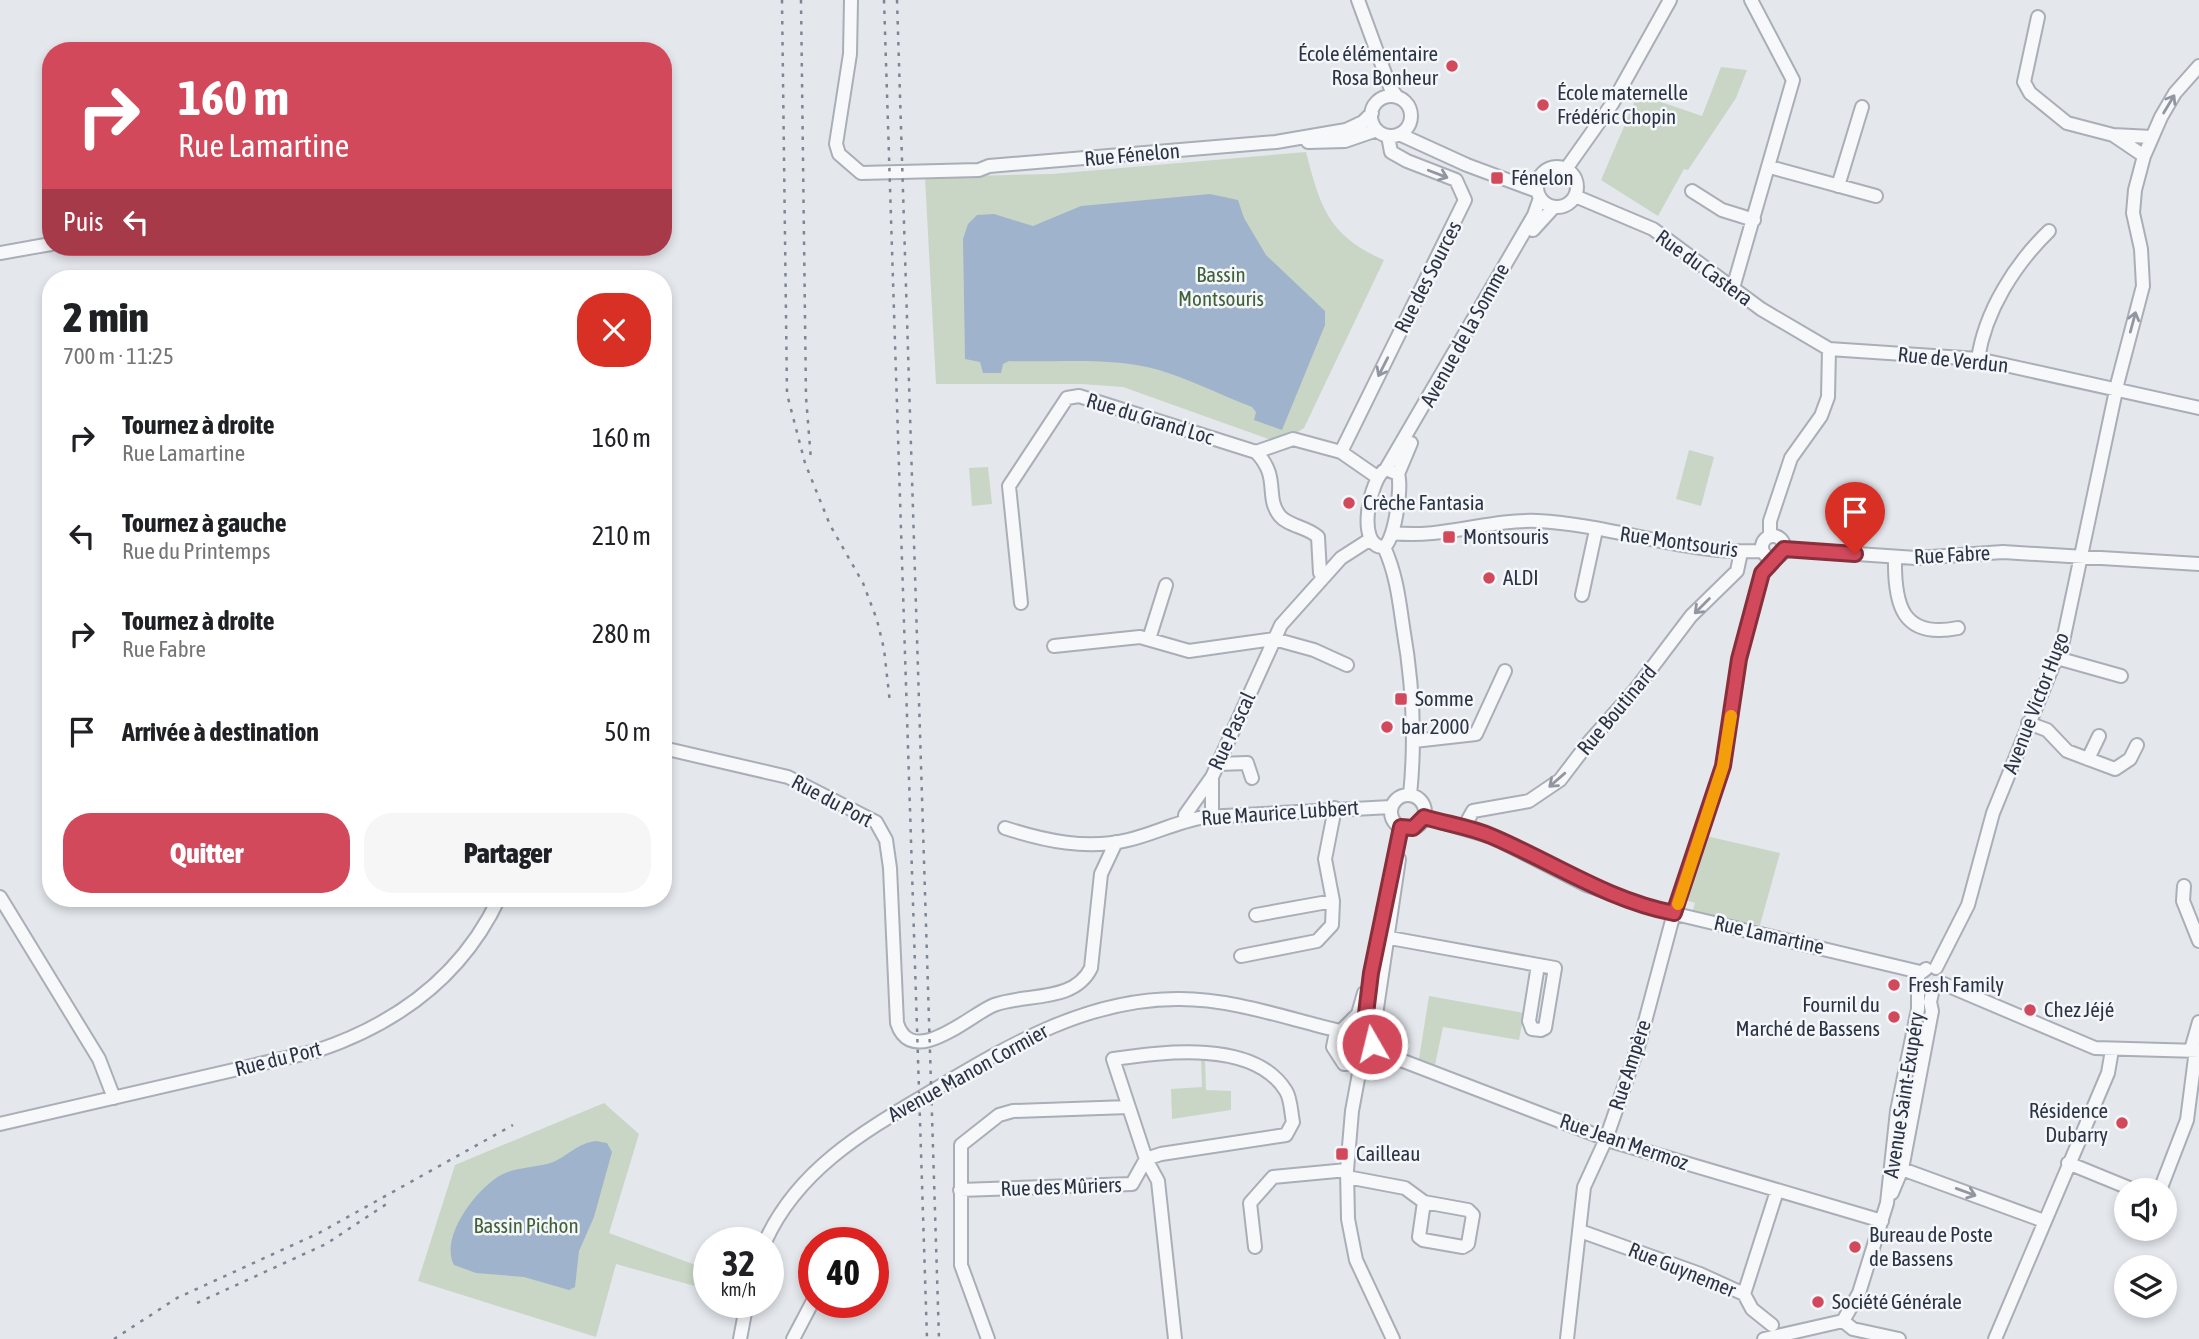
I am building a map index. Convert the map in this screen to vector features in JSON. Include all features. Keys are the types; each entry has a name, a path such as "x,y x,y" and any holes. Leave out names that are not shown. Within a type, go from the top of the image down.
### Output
{"street":[{"name":"Rue Fénelon","path":"851,0 850,54 835,144 839,154 853,168 978,162 989,166 1276,142 1346,131 1363,122 1372,113"},
{"path":"1358,0 1390,87 1410,108 1393,132"},
{"path":"1566,169 1612,104 1670,0"},
{"path":"1733,288 1793,80 1751,0"},
{"path":"2038,18 2025,82 2030,93 2067,123 2113,135 2152,137"},
{"path":"1378,50 1382,69 1379,101 1372,113 1393,132 1466,165 1538,189 1554,207 1566,205 1575,196 1575,178 1566,169 1550,168 1538,189"},
{"name":"Avenue Victor Hugo","path":"1936,968 1968,905 1993,813 2057,658 2143,286 2144,271 2133,212 2135,190 2152,137 2175,93 2199,66"},
{"path":"1379,101 1397,97"},
{"path":"1838,186 1862,107"},
{"name":"Rue Fénelon","path":"1276,142 1328,143 1393,132"},
{"name":"Rue des Sources","path":"1341,452 1465,200 1458,182 1407,162 1391,152 1393,132"},
{"path":"2113,135 2144,156"},
{"path":"1770,167 1876,196"},
{"name":"Avenue de la Somme","path":"1387,473 1534,215 1538,189"},
{"path":"1692,191 1722,210 1754,220"},
{"name":"Rue du Castera","path":"1575,196 1653,229 1761,309 1829,349"},
{"name":"Avenue de la Somme","path":"1387,473 1406,452 1505,274 1540,219 1554,207"},
{"path":"1978,359 1984,333 1996,304 2018,266 2049,231"},
{"path":"0,253 42,246"},
{"name":"Rue de Verdun","path":"1829,349 1978,359 2199,408"},
{"name":"Rue Ampère","path":"1567,1339 1584,1187 1605,1139 1639,1044 1674,913 1723,766 1739,659 1768,555 1762,542 1770,535 1770,521 1791,458 1821,416 1828,397 1829,349"},
{"name":"Rue du Grand Loc","path":"1021,603 1009,486 1067,398 1079,396 1256,452"},
{"path":"1324,577 1320,573 1318,537 1309,528 1283,519 1275,508 1270,466 1256,452 1293,439 1341,452 1387,473 1400,485 1393,533 1384,547"},
{"path":"1384,547 1372,545 1367,527 1387,473"},
{"name":"Rue Montsouris","path":"1393,533 1428,534 1538,521 1768,555"},
{"name":"Rue Montsouris","path":"1582,595 1596,530"},
{"path":"1768,555 1784,549 1781,538 1770,535"},
{"name":"Rue Pascal","path":"1186,820 1185,815 1212,777 1281,625 1341,558 1369,540"},
{"path":"1384,547 1395,575 1413,684 1415,741 1410,795"},
{"name":"Rue Fabre","path":"1784,549 1895,557 2003,552 2079,559 2105,557 2199,564"},
{"name":"Rue Boutinard","path":"1464,827 1473,811 1529,801 1560,780 1635,690 1691,616 1737,571 1741,552"},
{"path":"1895,557 1898,599 1905,619 1934,631 1958,628"},
{"path":"1149,639 1166,585"},
{"path":"1054,646 1140,637 1189,651 1274,639 1314,650 1347,665"},
{"path":"2057,658 2121,676"},
{"path":"1415,741 1476,734 1505,671"},
{"path":"2028,723 2047,730 2067,751 2115,769 2130,759 2137,745"},
{"path":"2088,759 2099,736"},
{"name":"Rue du Port","path":"672,750 788,777 876,822 886,840 890,868 897,1023 900,1031 911,1040 939,1038 994,1005 1065,991 1085,980 1091,968 1103,867 1115,842"},
{"path":"1218,764 1247,763 1252,778"},
{"path":"1212,777 1212,817"},
{"path":"1410,795 1423,803 1424,817 1413,828 1401,827 1392,817 1391,807 1397,799 1410,795"},
{"name":"Rue Maurice Lubbert","path":"1005,828 1065,843 1115,842 1186,820 1240,818 1335,808 1391,807"},
{"path":"1241,956 1317,941 1332,925 1333,901 1325,859 1335,808"},
{"name":"Rue Lamartine","path":"1424,817 1492,836 1586,885 1674,913 1920,972"},
{"path":"1364,1030 1374,1011 1394,853 1401,827"},
{"path":"2184,886 2183,901 2199,941"},
{"path":"0,897 99,1059 114,1098"},
{"path":"1256,915 1333,901"},
{"name":"Rue du Port","path":"0,1124 316,1051 379,1026 409,1008 461,960 477,939 494,907"},
{"path":"1384,937 1555,968 1545,1028 1541,1030 1532,1029 1529,1021 1538,965"},
{"path":"1352,1111 1344,1064 1335,1054 1337,1036 1358,1014 1384,937"},
{"path":"1944,984 1943,974 1936,968 1928,967 1920,972 1926,991 1944,984 2075,1040 2112,1050 2195,1050"},
{"path":"1371,973 1374,1011"},
{"name":"Avenue Saint-Exupéry","path":"1843,1321 1859,1293 1887,1203 1902,1169 1932,1012 1926,991"},
{"name":"Avenue Saint-Exupéry","path":"1887,1203 1897,1111 1926,991"},
{"name":"Avenue Manon Cormier","path":"773,1227 785,1205 842,1147 871,1127 1033,1034 1100,1010 1180,999 1263,1011 1337,1036"},
{"path":"2165,1178 2187,1120 2199,1021"},
{"path":"1337,1036 1352,1026 1364,1030 1371,1039 1372,1049 1363,1062 1352,1111 1347,1173 1348,1219 1356,1260 1393,1339"},
{"name":"Rue Jean Mermoz","path":"1372,1049 1605,1139 1882,1221"},
{"path":"1995,1339 2108,1073 2112,1050"},
{"path":"1146,1159 1286,1135 1293,1122 1286,1091 1261,1065 1218,1055 1170,1051 1113,1059 1146,1159 1158,1181 1175,1339"},
{"path":"1344,1064 1363,1062"},
{"path":"988,1339 961,1265 961,1145 999,1115 1013,1111 1128,1107"},
{"name":"Rue des Mûriers","path":"960,1190 1132,1184 1146,1159"},
{"path":"2068,1163 2114,1182"},
{"path":"1902,1169 2044,1221"},
{"path":"1255,1247 1250,1203 1273,1177 1347,1173 1405,1188 1424,1202 1468,1210 1473,1215 1468,1244 1463,1247 1419,1237 1424,1202"},
{"path":"1744,1294 1777,1191"},
{"name":"Rue Guynemer","path":"1580,1231 1700,1274 1744,1294 1752,1309 1772,1325"},
{"path":"740,1339 744,1318"},
{"path":"793,1339 804,1318"},
{"path":"1764,1339 1843,1321 1853,1329 1899,1339"}],"green space":[{"path":"1721,67 1747,70 1736,98 1688,170 1684,169 1658,216 1601,180 1638,94 1702,116"},
{"name":"Bassin Montsouris","path":"1306,152 1322,204 1338,230 1365,251 1384,260 1304,428 1280,443 1123,387 1081,384 936,384 925,177 1052,174"},
{"path":"1689,450 1714,457 1701,506 1676,499"},
{"path":"988,467 992,504 972,506 969,468"},
{"path":"1706,836 1780,853 1760,925 1692,913 1695,903 1682,899"},
{"path":"1429,996 1524,1013 1519,1040 1443,1027 1435,1065 1419,1059"},
{"path":"1201,1058 1205,1059 1206,1090 1231,1091 1231,1110 1172,1119 1171,1089 1202,1087"},
{"name":"Bassin Pichon","path":"604,1103 639,1134 609,1233 693,1264 693,1286 616,1264 596,1337 418,1281 455,1165"}],"water":[{"name":"Bassin Montsouris","path":"1210,194 1238,200 1244,218 1266,255 1325,311 1325,325 1282,430 1254,420 1256,412 1252,407 1152,368 1111,362 1009,361 1003,364 1001,373 983,373 980,362 965,359 963,239 968,224 977,215 994,214 1033,226 1081,206"},
{"name":"Bassin Pichon","path":"596,1141 607,1143 612,1152 594,1217 579,1251 575,1287 569,1290 524,1277 476,1273 454,1265 451,1254 456,1228 463,1214 491,1181 507,1172 553,1162"}],"railway":[{"path":"782,0 787,394 805,463 830,525 863,583 877,620 884,649 890,703"},
{"path":"801,0 806,397 811,460"},
{"path":"884,0 927,1339"},
{"path":"897,0 939,1339"},
{"path":"114,1339 177,1298 319,1233 513,1125"},
{"path":"197,1303 326,1244 391,1201"}],"slow traffic":[{"path":"1678,904 1723,766 1731,716"}],"place":[{"name":"École élémentaire Rosa Bonheur","path":"1452,66"},
{"name":"École maternelle Frédéric Chopin","path":"1543,105"},
{"name":"Fénelon","path":"1497,178"},
{"name":"Crèche Fantasia","path":"1349,503"},
{"name":"Montsouris","path":"1449,537"},
{"name":"ALDI","path":"1489,578"},
{"name":"Somme","path":"1401,699"},
{"name":"bar 2000","path":"1387,727"},
{"name":"Fresh Family","path":"1894,985"},
{"name":"Chez Jéjé","path":"2030,1010"},
{"name":"Fournil du Marché de Bassens","path":"1894,1017"},
{"name":"Résidence Dubarry","path":"2122,1123"},
{"name":"Cailleau","path":"1342,1154"},
{"name":"Bureau de Poste de Bassens","path":"1855,1247"},
{"name":"Société Générale","path":"1818,1302"}],"route":[{"path":"1372,1044 1364,1030 1371,973 1401,827 1407,829 1418,826 1424,817 1464,827 1492,836 1586,885 1674,913 1723,766 1739,659 1762,573 1784,549 1855,554"}]}
